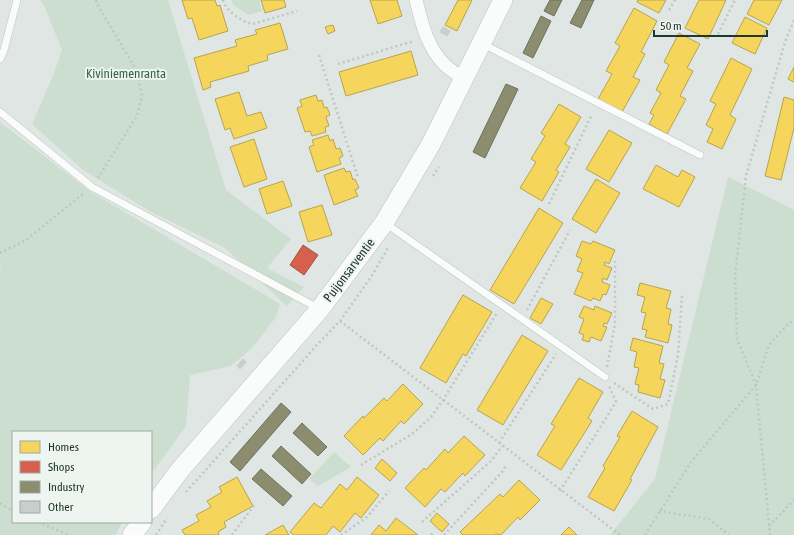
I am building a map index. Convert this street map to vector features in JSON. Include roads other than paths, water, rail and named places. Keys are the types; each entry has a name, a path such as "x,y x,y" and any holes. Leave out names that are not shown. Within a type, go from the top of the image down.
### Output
{"main road":[{"name":"Puijonsarventie","path":"152,509 180,470 320,309 384,223 430,144 503,0"},
{"path":"132,535 141,523"}],"street":[{"path":"416,0 426,38 446,66 463,78"}],"lane":[{"path":"0,59 4,50 17,0"},
{"path":"481,43 700,155"},
{"path":"0,112 92,187 320,309"},
{"path":"384,223 605,378"}],"park label":[{"name":"Kiviniemenranta","path":"126,73"}]}
